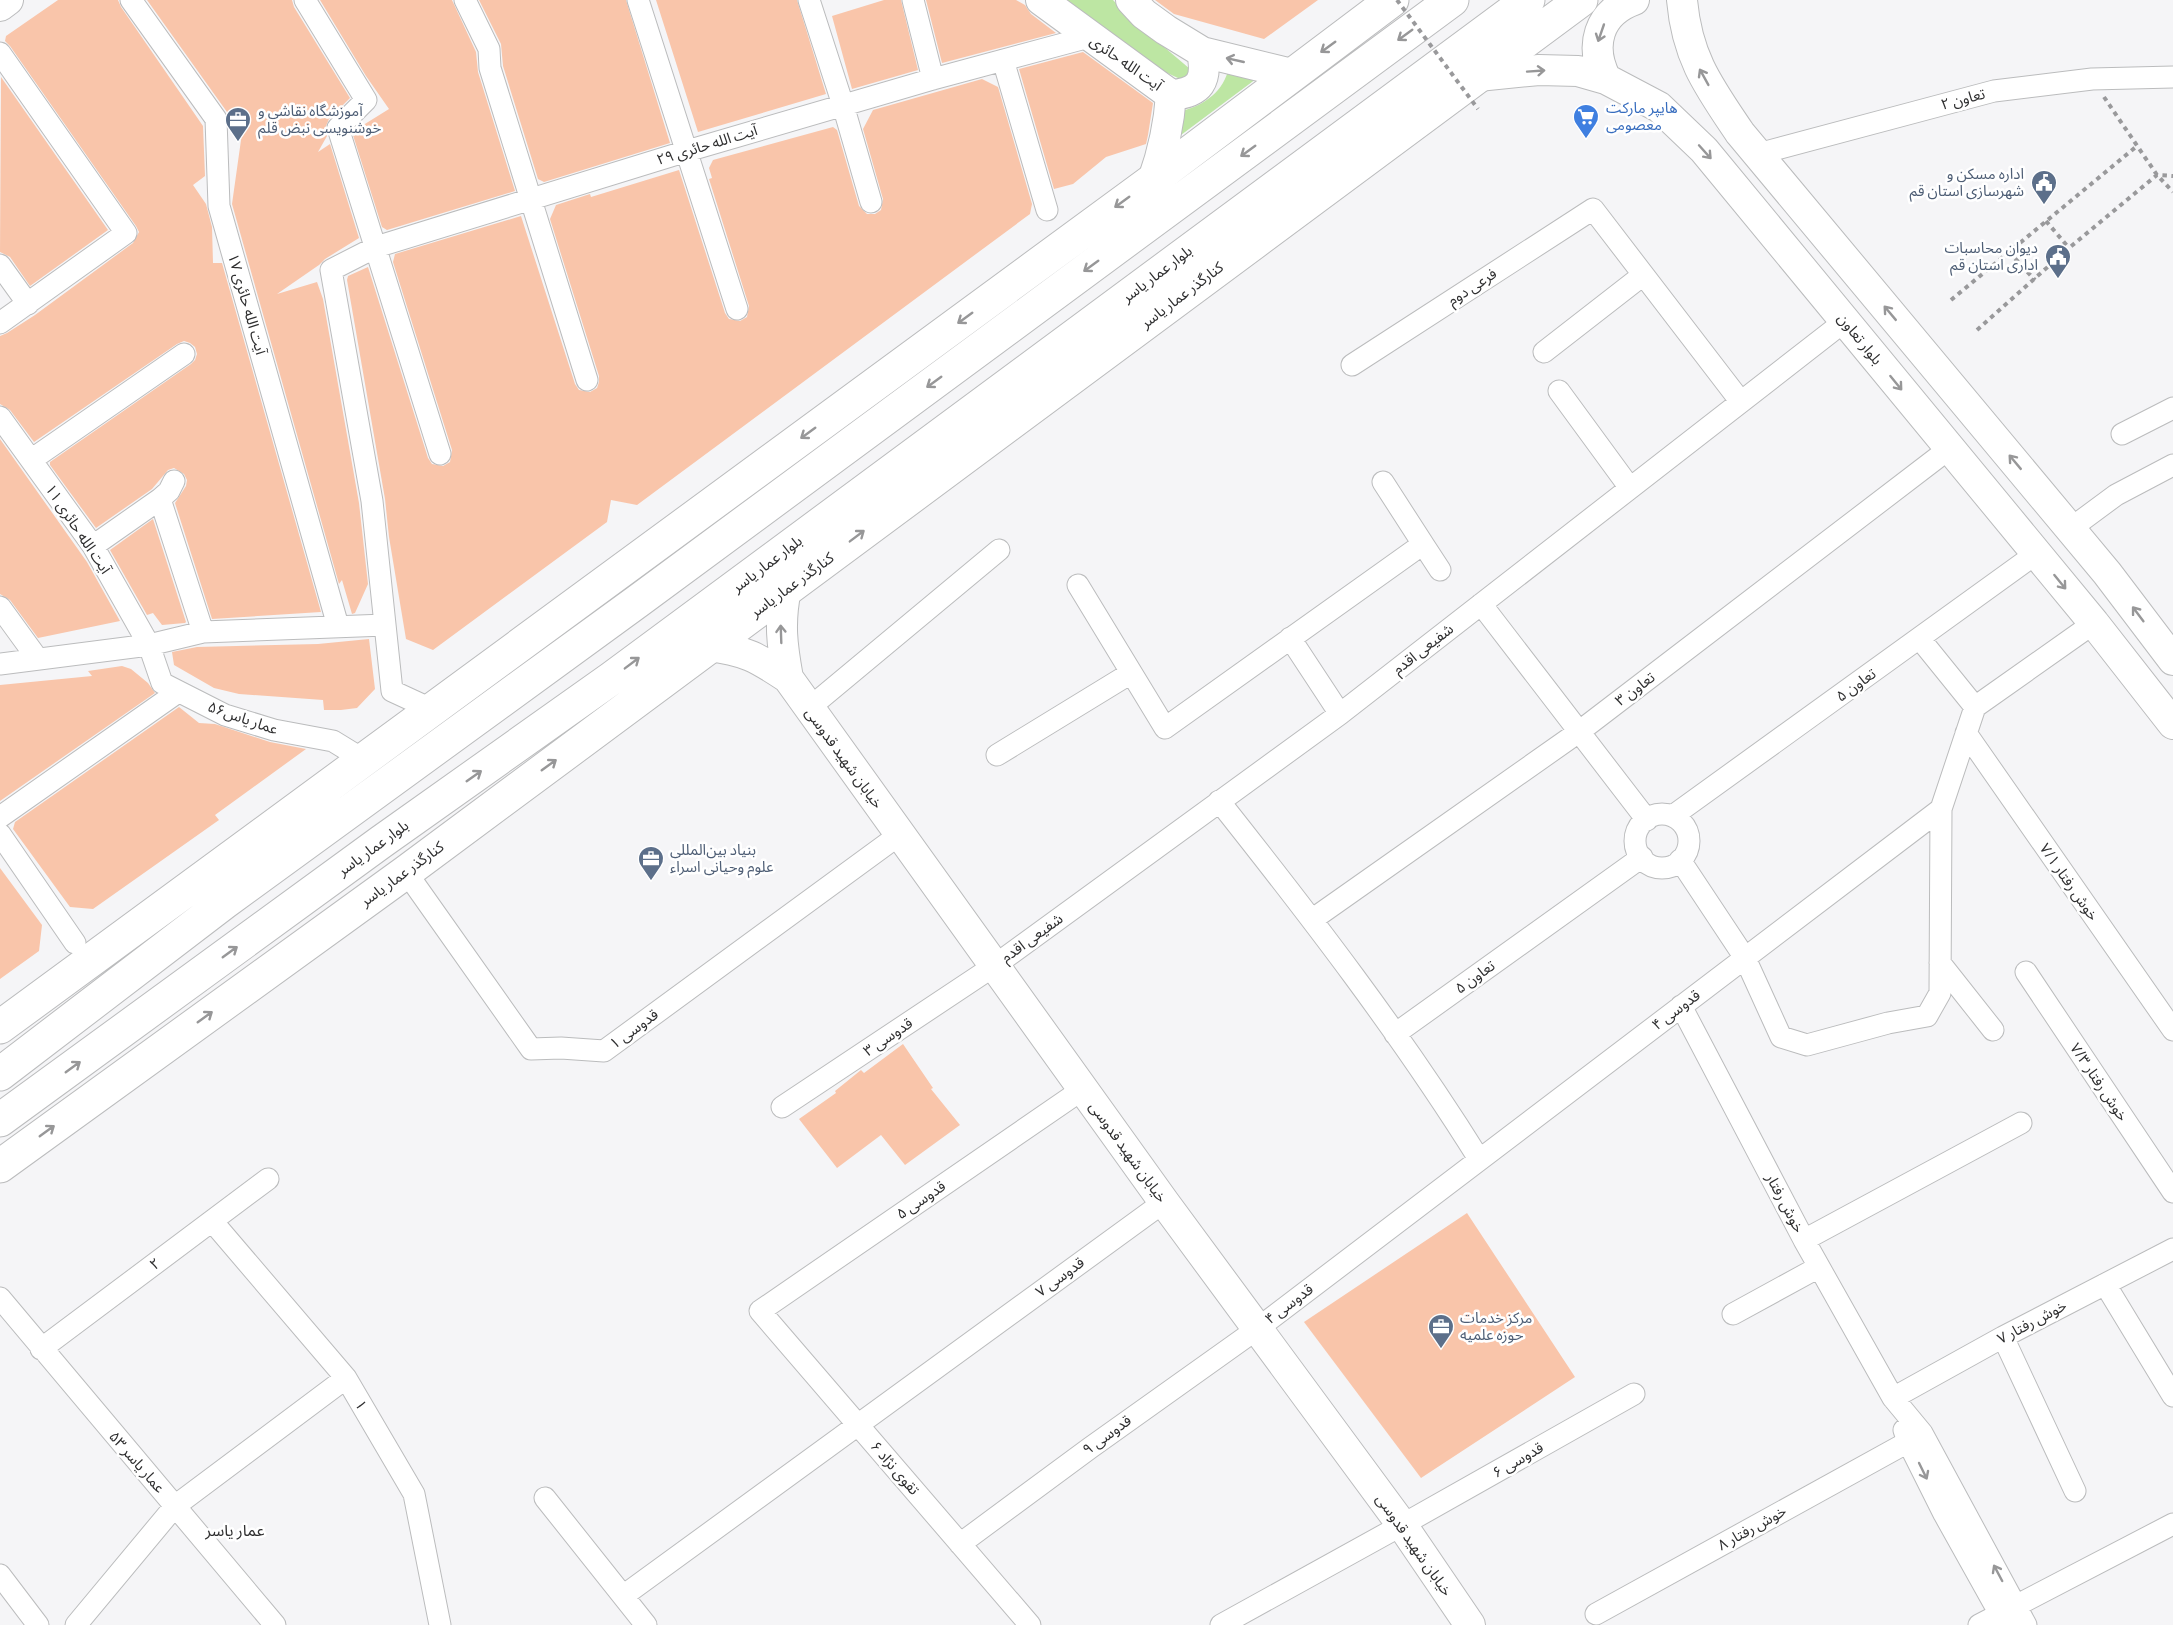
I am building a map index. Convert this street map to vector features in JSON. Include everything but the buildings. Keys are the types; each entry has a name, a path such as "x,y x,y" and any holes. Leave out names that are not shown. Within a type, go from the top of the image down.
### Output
{"main road":[{"path":"0,6 8,0"},
{"name":"آیت الله حائری","path":"1041,0 1171,95 1170,121 1153,180"},
{"path":"1131,0 1144,14 1202,52 1292,74"},
{"path":"0,1027 1153,180 1392,0"},
{"path":"0,1074 157,953 1452,0"},
{"name":"بلوار عمار یاسر","path":"0,1120 381,842 612,678 1528,0"},
{"name":"کنارگذر عمار یاسر","path":"0,1166 406,872 1581,0"},
{"path":"1605,79 1599,66 1598,37 1613,12 1624,3 1634,0"},
{"path":"1676,0 1682,0 1690,49 1704,79 1740,133 2107,573 2173,660"},
{"path":"1171,95 1188,94 1202,82 1205,66 1202,52"},
{"name":"بلوار تعاون","path":"1478,76 1539,70 1578,71 1605,79 1659,107 1704,150 2037,553 2173,724"},
{"path":"2037,553 2070,529"},
{"path":"617,574 638,601"},
{"path":"786,590 781,615 781,634 788,678"},
{"path":"708,646 734,649 755,657 788,678"},
{"name":"خیابان شهید قدوسی","path":"788,678 808,709 1164,1202 1402,1525 1470,1625"},
{"path":"381,842 514,790"},
{"path":"157,953 237,853"}],"street":[{"name":"آیت الله حائری ۱۷","path":"131,0 216,119 219,206 338,626"},
{"path":"305,0 366,100 338,128 440,454"},
{"path":"465,0 489,49 490,68 586,380"},
{"path":"638,0 736,309"},
{"path":"809,0 871,202"},
{"path":"913,0 933,79"},
{"name":"آیت الله حائری ۲۹","path":"385,625 372,501 331,270 376,247 687,151 933,79 1089,37"},
{"path":"0,53 126,233 0,323"},
{"path":"1003,60 1047,210"},
{"name":"تعاون ۲","path":"1758,154 1994,91 2092,79 2173,77"},
{"name":"فرعی دوم","path":"1352,365 1593,209 1643,275"},
{"path":"0,264 28,303"},
{"path":"1544,352 1643,275 1741,402"},
{"name":"شفیعی اقدم","path":"994,966 1340,714 1845,321"},
{"path":"31,460 184,354"},
{"path":"1559,391 1630,488"},
{"path":"2122,434 2173,408"},
{"name":"آیت الله حائری ۱۱","path":"0,417 93,546 149,645"},
{"name":"تعاون ۳","path":"1313,919 1580,731 1950,448"},
{"path":"2070,529 2116,495 2173,465"},
{"path":"93,546 160,500 170,491 174,481"},
{"path":"1383,482 1440,570"},
{"path":"160,500 203,632"},
{"path":"1078,585 1165,728 1423,544"},
{"path":"808,709 999,550"},
{"name":"تعاون ۵","path":"1674,815 2037,553"},
{"path":"1481,604 1647,820"},
{"path":"0,607 37,658"},
{"path":"1680,860 1745,958 1781,1037 1807,1045 1888,1023 1927,1016 1940,993 1941,809 1975,707 2094,623"},
{"path":"0,664 149,645 203,632 385,625 392,691 431,709"},
{"path":"1290,638 1340,714"},
{"path":"1920,639 1975,707"},
{"name":"عمار یاس۵۶","path":"149,645 162,683 178,692 225,715 274,730 333,741 363,760"},
{"path":"997,755 1131,673"},
{"path":"0,817 178,692"},
{"name":"خوش رفتار ۷/۱","path":"1966,733 2173,1030"},
{"path":"1219,801 1313,919 1395,1034 1479,1159"},
{"name":"قدوسی ۴","path":"1257,1329 1941,809"},
{"path":"1655,814 1674,815 1687,828 1690,846 1687,854 1673,866 1656,868 1647,864 1636,850 1636,833 1640,825 1655,814"},
{"path":"0,834 75,943"},
{"name":"قدوسی ۱","path":"406,872 531,1049 561,1048 604,1051 899,835"},
{"name":"تعاون ۵","path":"1395,1034 1642,857"},
{"path":"1940,963 1993,1030"},
{"name":"قدوسی ۳","path":"782,1107 994,966"},
{"name":"خوش رفتار ۷/۳","path":"2026,972 2173,1192"},
{"name":"خوش رفتار","path":"1681,1006 1819,1267 1893,1398 1922,1433 2007,1615"},
{"name":"قدوسی ۵","path":"760,1311 1083,1089"},
{"path":"1804,1240 2021,1123"},
{"name":"۲","path":"41,1349 268,1179"},
{"name":"قدوسی ۷","path":"623,1596 1164,1202"},
{"name":"۱","path":"212,1221 346,1378 414,1494 440,1625"},
{"name":"خوش رفتار ۷","path":"1893,1398 2003,1337 2173,1249"},
{"path":"1733,1314 1819,1267"},
{"path":"2105,1284 2173,1396"},
{"name":"عمار یاسر ۵۳","path":"0,1298 275,1625"},
{"name":"تقوی نژاد ۶","path":"760,1311 1030,1625"},
{"name":"قدوسی ۹","path":"960,1544 1257,1329"},
{"path":"2003,1337 2075,1491"},
{"path":"76,1625 175,1506 346,1378"},
{"name":"قدوسی ۶","path":"1221,1625 1634,1394"},
{"name":"خوش رفتار","path":"1893,1398 1908,1442 1944,1514 2007,1615 2026,1625"},
{"name":"خوش رفتار ۸","path":"1596,1614 1908,1442"},
{"path":"545,1498 646,1625"},
{"path":"1978,1625 2007,1615 2173,1524"},
{"path":"0,1575 38,1625"}],"path":[{"path":"1397,0 1478,108"},
{"path":"2092,79 2157,175 2173,192"},
{"path":"1951,300 2137,146"},
{"path":"1977,330 2069,248 2157,175 2173,176"},
{"path":"2046,221 2069,248"},
{"path":"2009,252 2035,280"}],"green space":[{"path":"1059,0 1113,0 1131,19 1190,69 1190,74 1180,79 1140,60"},
{"path":"1229,67 1260,76 1181,135 1182,111 1212,96 1223,83"}],"place":[{"name":"هایپر مارکت معصومی","path":"1586,140"},
{"name":"آموزشگاه نقاشی و خوشنویسی نبض قلم","path":"238,143"},
{"name":"اداره مسکن و شهرسازی استان قم","path":"2044,206"},
{"name":"دیوان محاسبات اداری استان قم","path":"2058,280"},
{"name":"بنیاد بین‌المللی علوم وحیانی اسراء","path":"651,882"},
{"name":"مرکز خدمات حوزه علمیه","path":"1441,1350"}],"district":[{"name":"عمار یاسر","path":"235,1530"}]}
